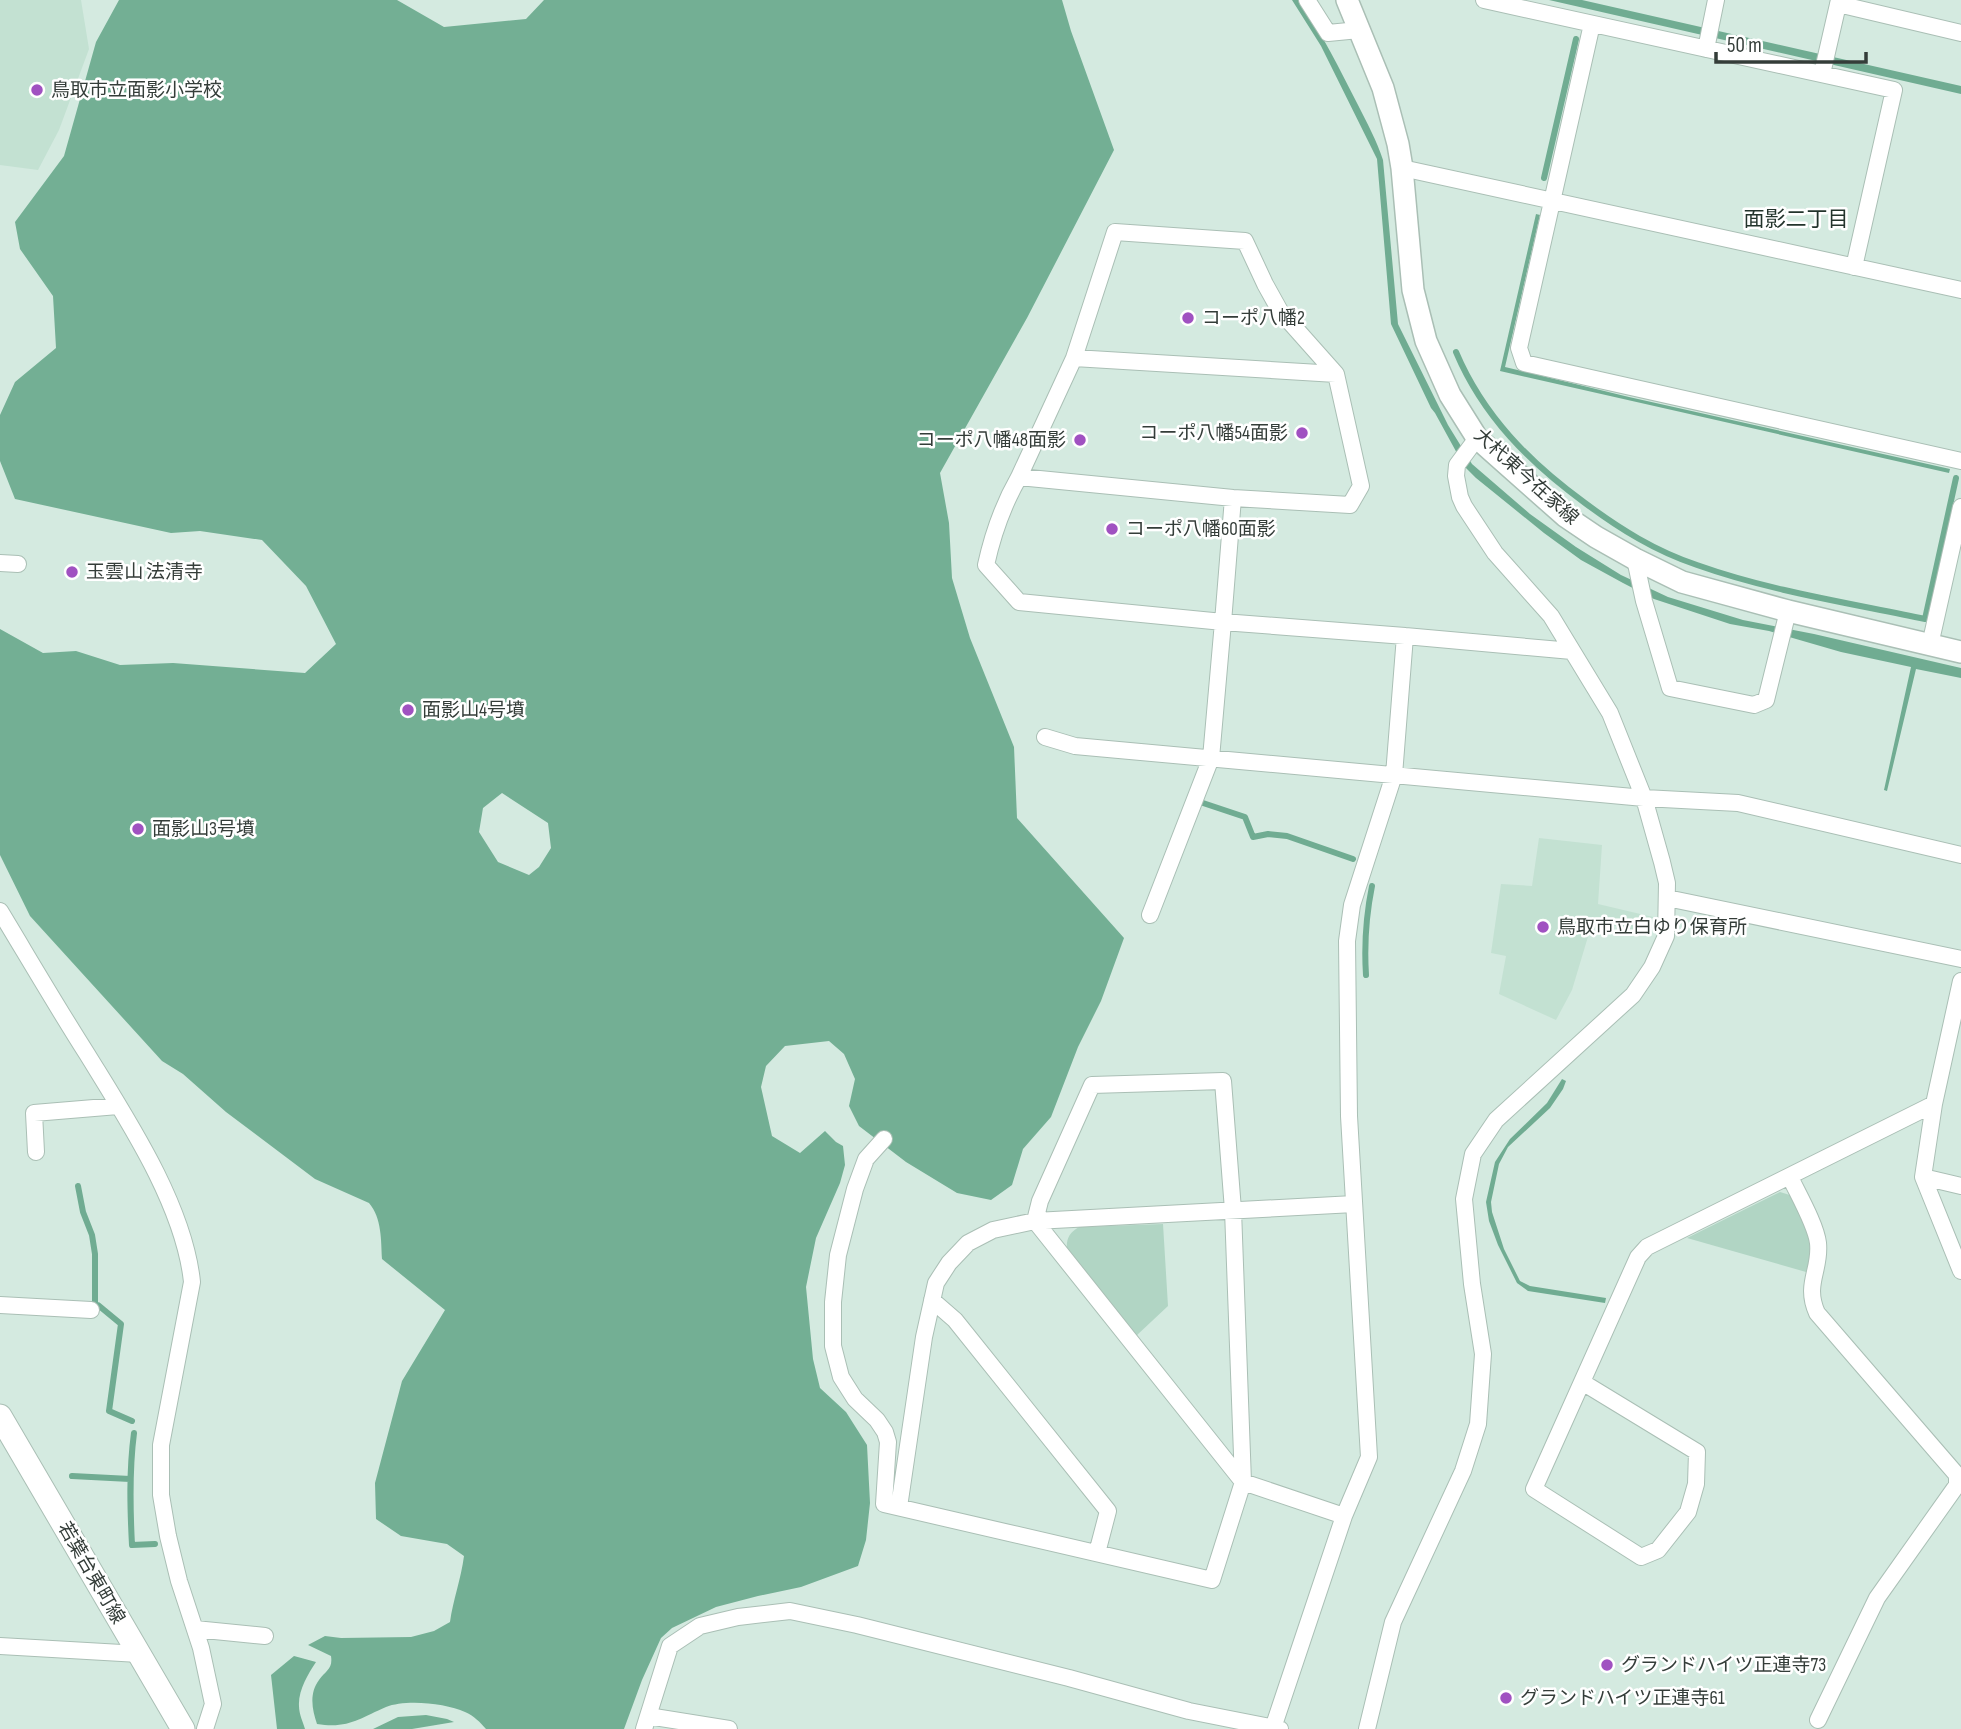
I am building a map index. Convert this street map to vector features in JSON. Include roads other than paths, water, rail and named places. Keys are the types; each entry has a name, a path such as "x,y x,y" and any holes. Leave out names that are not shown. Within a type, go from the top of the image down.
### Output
{"main road":[{"name":"若葉台東町線","path":"0,1416 183,1729"}],"street":[{"path":"1307,0 1328,33 1359,30"},
{"name":"大杙東今在家線","path":"1347,0 1383,88 1402,168 1412,290 1426,341 1450,395 1477,438 1564,516 1635,559 1682,582 1786,618 1961,652"},
{"path":"1485,0 1508,2 1592,24 1894,90 1854,267"},
{"path":"1706,49 1716,0"},
{"path":"1822,74 1838,2 1961,33"},
{"path":"1592,24 1519,348 1524,363 1961,461"},
{"path":"1402,168 1961,290"},
{"path":"1019,477 1233,498 1350,505 1361,486 1336,374 1280,311 1245,241 1115,232 1074,358 1006,501 986,565 1019,603 1573,651"},
{"path":"1074,358 1336,374"},
{"path":"1367,1729 1393,1622 1463,1471 1478,1424 1483,1354 1472,1284 1464,1199 1473,1154 1496,1120 1633,995 1666,936 1667,883 1644,798 1610,713 1551,617 1495,553 1464,506 1458,488 1457,465 1477,438"},
{"path":"1150,915 1211,758 1233,498"},
{"path":"1930,645 1961,507"},
{"path":"1635,559 1644,601 1670,688 1754,705 1766,700 1786,618"},
{"path":"0,563 18,564"},
{"path":"729,1729 646,1722 670,1646 699,1626 738,1617 790,1611 1069,1678 1189,1711 1277,1728 1344,1516 1369,1457 1349,1116 1347,941 1352,905 1394,775 1405,636"},
{"path":"1045,737 1075,746 1644,798 1738,803 1961,855"},
{"path":"1667,898 1961,959"},
{"path":"0,911 144,1149 169,1201 189,1258 192,1282 161,1445 161,1495 179,1581 201,1648 213,1704 205,1729"},
{"path":"1961,981 1934,1104 1923,1177 1961,1271"},
{"path":"884,1139 866,1159 855,1189 838,1255 832,1346 841,1377 855,1399 886,1432 888,1442 884,1504 1212,1580 1243,1482 1233,1209 1223,1081 1092,1085 1040,1201 1035,1221"},
{"path":"1582,1382 1697,1452 1696,1484 1688,1512 1658,1550 1641,1557 1534,1489 1638,1257 1647,1247 1934,1104"},
{"path":"36,1152 34,1113 118,1106"},
{"path":"1790,1177 1818,1243 1811,1289 1811,1301 1817,1314 1957,1475 1957,1485 1877,1598 1818,1720"},
{"path":"1923,1177 1961,1186"},
{"path":"898,1507 924,1337 936,1283 949,1263 968,1243 993,1230 1035,1221 1354,1203"},
{"path":"1035,1221 1243,1482 1344,1516"},
{"path":"932,1300 955,1320 1108,1511 1097,1553"},
{"path":"0,1305 91,1310"},
{"path":"195,1629 265,1636"},
{"path":"0,1646 139,1654"}],"waterway":[{"path":"1544,178 1576,39"},
{"path":"1456,352 1467,375 1494,417 1527,455 1565,488 1611,522 1652,546 1697,565 1753,582 1925,619 1956,478"},
{"path":"1203,803 1245,817 1253,837 1268,834 1287,836 1353,859"},
{"path":"1366,975 1366,930 1372,886"},
{"path":"78,1186 95,1254 95,1305"},
{"path":"89,1305 98,1305 121,1324 109,1411 132,1421"},
{"path":"134,1433 130,1489 132,1545 155,1544"},
{"path":"72,1476 130,1479"}],"place":[{"name":"鳥取市立面影小学校","path":"37,90"},
{"name":"コーポ八幡2","path":"1188,318"},
{"name":"コーポ八幡54面影","path":"1302,433"},
{"name":"コーポ八幡48面影","path":"1080,440"},
{"name":"コーポ八幡60面影","path":"1112,529"},
{"name":"玉雲山 法清寺","path":"72,572"},
{"name":"面影山4号墳","path":"408,710"},
{"name":"面影山3号墳","path":"138,829"},
{"name":"鳥取市立白ゆり保育所","path":"1543,927"},
{"name":"グランドハイツ正連寺73","path":"1607,1665"},
{"name":"グランドハイツ正連寺61","path":"1506,1698"}],"district":[{"name":"面影二丁目","path":"1796,219"}]}
